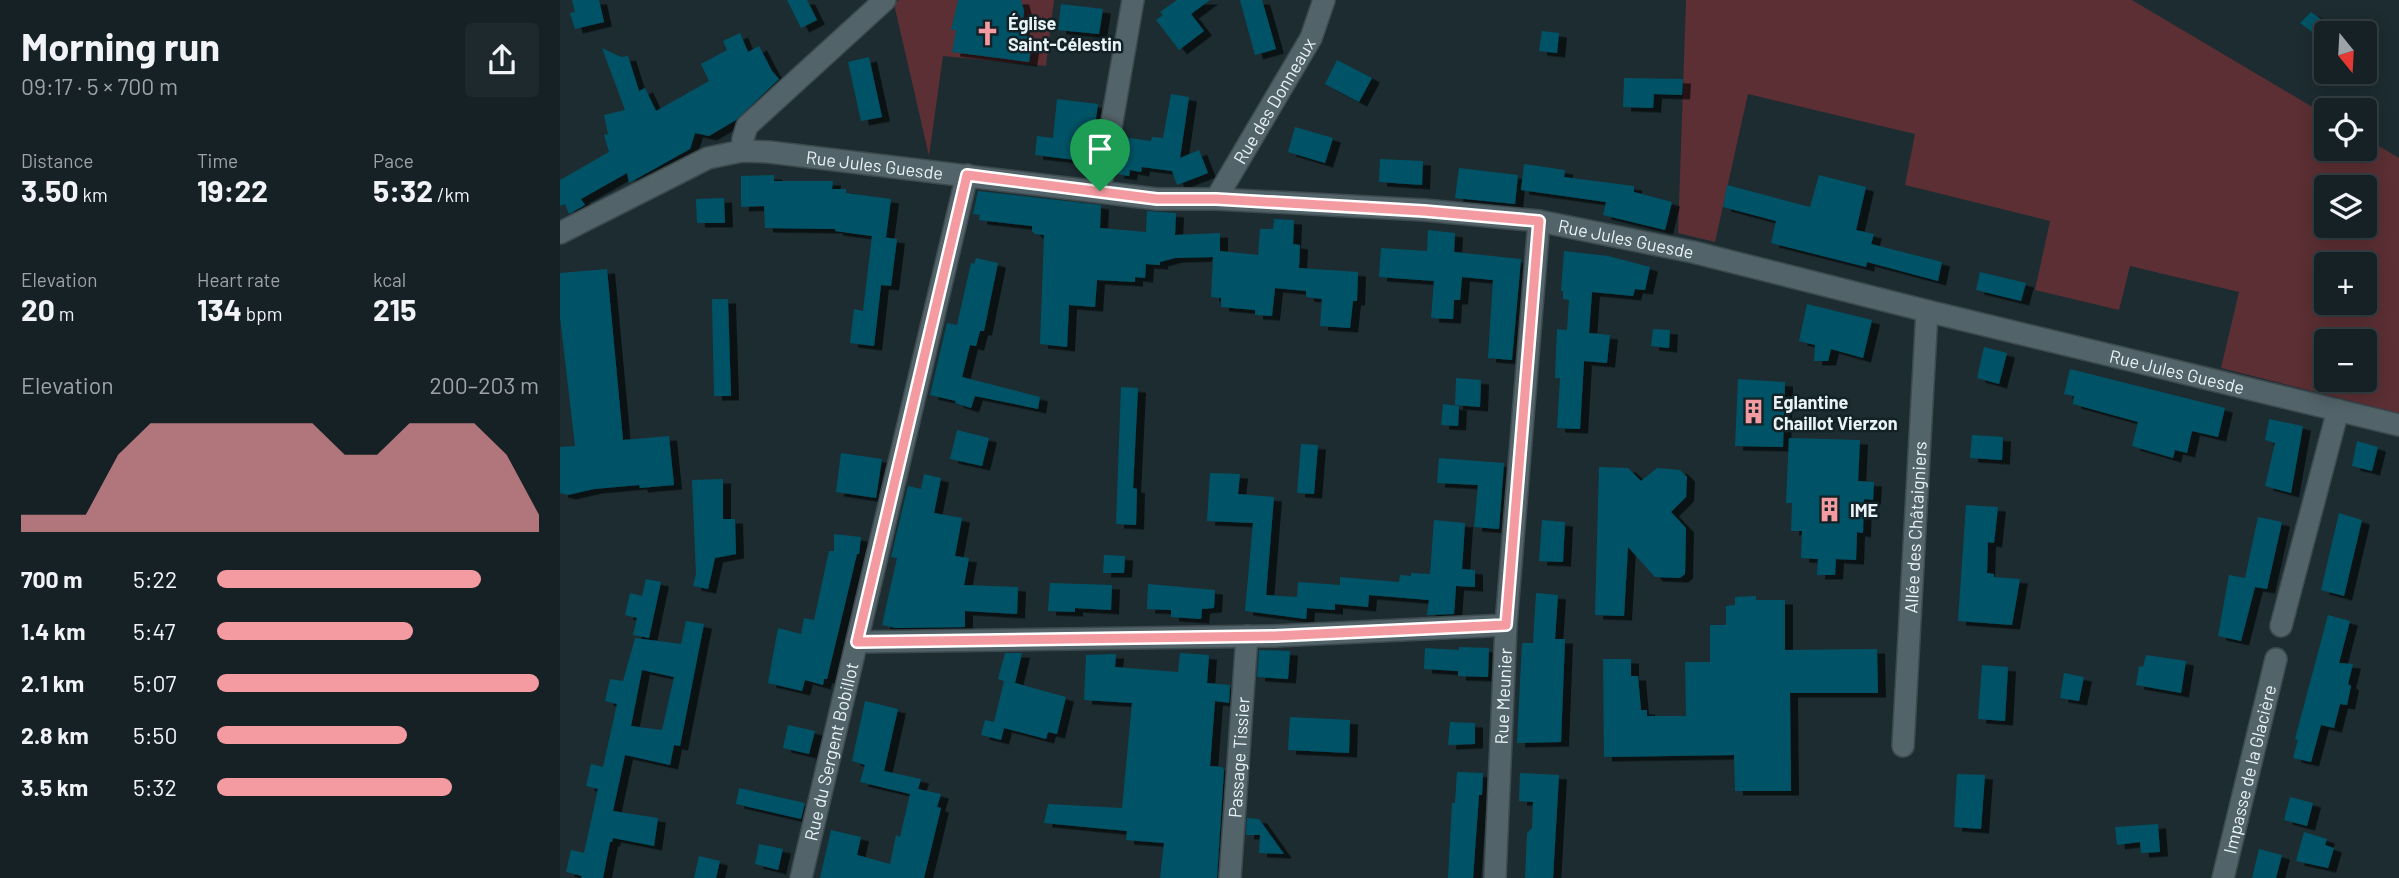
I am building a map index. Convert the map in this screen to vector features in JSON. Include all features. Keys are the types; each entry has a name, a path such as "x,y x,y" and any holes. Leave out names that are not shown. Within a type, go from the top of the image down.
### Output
{"street":[{"path":"743,151 747,126 885,0"},
{"path":"1100,191 1133,0"},
{"name":"Rue des Donneaux","path":"1216,199 1311,38 1324,0"},
{"name":"Rue Jules Guesde","path":"560,233 708,158 743,151 1157,199 1216,199 1424,211 1539,221 1693,252 2399,425"},
{"name":"Rue du Sergent Bobillot","path":"801,878 967,175"},
{"name":"Rue Meunier","path":"1495,878 1506,625 1539,221"},
{"name":"Allée des Châtaigniers","path":"1903,746 1927,311"},
{"path":"2281,626 2338,410"},
{"path":"857,642 1247,636 1506,625"},
{"name":"Passage Tissier","path":"1230,878 1247,636"},
{"name":"Impasse de la Glacière","path":"2223,878 2276,659"}],"shaded area":[{"path":"899,0 1054,0 1046,66 943,56 929,156 894,4"},
{"path":"1686,0 2132,0 2314,108 2314,161 2377,161 2377,145 2399,158 2399,413 2316,392 2377,392 2377,329 2314,329 2314,392 2221,368 2239,292 2130,266 2119,310 2035,290 2050,221 1905,185 1915,134 1748,94 1715,242 1678,233"}],"building":[{"path":"572,0 599,0 604,22 575,29 570,13 575,12"},
{"path":"787,0 807,0 817,20 801,28"},
{"name":"Église Saint-Célestin","path":"958,0 1021,0 1024,11 1021,35 1033,37 1029,62 952,52 956,30 951,30"},
{"path":"1177,0 1210,0 1191,14 1204,31 1179,50 1156,20 1163,15 1160,12"},
{"path":"1240,0 1262,0 1276,49 1255,55"},
{"path":"1061,4 1103,9 1099,34 1058,30"},
{"path":"2311,12 2323,21 2314,21 2314,33 2300,23"},
{"path":"1542,31 1559,33 1557,53 1539,51"},
{"path":"740,33 748,52 759,46 779,79 736,120 709,136 695,133 690,149 629,183 627,173 581,199 585,205 569,214 565,204 560,206 560,180 609,152 604,135 608,134 604,115 625,110 602,48 621,57 628,56 639,91 645,88 656,111 709,81 701,64 727,50 723,41"},
{"path":"869,57 882,117 861,121 848,62"},
{"path":"1337,60 1372,78 1359,102 1325,84"},
{"path":"1624,78 1683,79 1682,95 1654,94 1653,108 1623,107"},
{"path":"1171,94 1189,97 1180,158 1199,150 1208,173 1177,185 1172,171 1142,167 1141,172 1130,170 1129,176 1116,174 1123,137 1151,141 1152,137 1163,138"},
{"path":"1057,99 1098,104 1092,162 1035,155 1037,136 1053,138"},
{"path":"1295,127 1333,138 1325,163 1288,152"},
{"path":"1380,159 1423,161 1422,185 1379,182"},
{"path":"1524,164 1565,170 1564,177 1634,186 1634,192 1672,202 1665,230 1603,215 1606,202 1521,190"},
{"path":"1459,168 1518,175 1515,204 1455,198"},
{"path":"774,175 774,181 833,181 832,189 846,189 846,193 891,199 886,237 882,237 897,239 891,286 881,285 874,346 850,343 854,309 863,311 872,236 835,229 765,228 764,206 741,207 741,176"},
{"path":"1819,175 1866,187 1856,230 1874,234 1871,244 1942,262 1938,281 1867,262 1866,267 1771,243 1776,221 1723,207 1727,185 1810,207"},
{"path":"978,191 1101,205 1100,228 1146,232 1147,211 1176,213 1175,235 1220,233 1220,251 1258,255 1260,229 1273,229 1274,219 1294,220 1293,244 1300,245 1299,268 1358,272 1357,301 1353,301 1350,328 1320,326 1322,299 1306,297 1306,291 1275,288 1272,316 1255,315 1255,310 1221,307 1221,298 1211,297 1213,257 1175,258 1160,262 1160,265 1146,264 1145,278 1135,277 1135,282 1097,280 1095,307 1069,305 1067,347 1040,344 1044,235 1035,234 1032,226 979,220 980,215 973,214"},
{"path":"724,198 725,223 697,223 696,199"},
{"path":"1428,230 1455,233 1454,252 1521,259 1512,360 1488,358 1493,280 1462,277 1460,300 1454,300 1453,319 1431,318 1434,281 1379,277 1381,248 1427,251"},
{"path":"1564,251 1608,256 1650,267 1645,290 1635,289 1633,296 1592,292 1589,333 1610,335 1607,363 1584,361 1580,429 1557,428 1560,378 1555,378 1557,329 1567,330 1569,300 1563,299 1561,291"},
{"path":"976,258 998,263 984,331 980,331 976,346 970,345 962,377 1040,397 1038,409 975,396 971,408 955,403 956,401 930,395 947,323 957,325 971,263 974,264"},
{"path":"607,269 623,440 669,436 674,485 594,489 568,495 560,493 560,447 575,446 560,317 560,273"},
{"path":"1980,272 2026,283 2021,301 1976,290"},
{"path":"712,299 728,299 731,396 714,396"},
{"path":"1807,304 1872,320 1863,358 1831,349 1828,361 1814,361 1815,345 1799,341"},
{"path":"1653,329 1670,330 1669,348 1651,346"},
{"path":"1984,347 2007,353 1999,384 1977,378"},
{"path":"2070,369 2225,408 2218,437 2192,431 2187,453 2175,450 2173,458 2132,446 2138,422 2073,404 2074,396 2064,394"},
{"path":"1456,378 1481,380 1480,407 1455,405"},
{"name":"Eglantine Chaillot Vierzon","path":"1738,379 1785,382 1783,447 1735,446"},
{"path":"1121,387 1138,388 1133,488 1137,489 1136,525 1116,524"},
{"path":"1443,404 1459,406 1458,426 1441,425"},
{"path":"2269,419 2303,426 2291,493 2265,486 2275,443 2265,440"},
{"path":"957,430 989,438 982,466 950,459"},
{"path":"1972,435 2003,437 2002,460 1970,458"},
{"name":"IME","path":"1789,438 1860,440 1858,481 1874,482 1873,500 1864,499 1863,533 1857,532 1856,560 1836,559 1835,575 1817,575 1818,559 1801,558 1802,531 1791,531 1792,503 1786,503"},
{"path":"2357,441 2378,447 2372,471 2352,466"},
{"path":"1301,444 1318,445 1314,494 1297,493"},
{"path":"841,453 882,459 876,498 836,492"},
{"path":"1439,458 1504,463 1499,529 1474,527 1478,485 1437,483"},
{"path":"1599,467 1628,468 1641,481 1657,468 1680,470 1687,477 1686,497 1671,512 1686,528 1685,574 1680,578 1655,577 1628,547 1624,616 1595,615"},
{"path":"1210,473 1240,474 1238,494 1274,497 1266,595 1297,597 1298,582 1340,585 1340,577 1399,582 1400,575 1430,574 1434,520 1465,523 1462,569 1475,570 1475,587 1456,586 1454,614 1427,615 1429,600 1369,595 1368,607 1335,604 1335,610 1307,608 1306,619 1245,611 1253,523 1207,521"},
{"path":"924,474 941,478 934,513 962,518 955,556 969,558 964,585 1018,587 1017,614 965,611 965,627 896,628 882,625 897,558 891,557 908,486 921,489"},
{"path":"723,479 723,519 735,519 736,554 715,558 708,589 693,586 696,574 692,480"},
{"path":"1966,505 1998,507 1994,543 1988,542 1987,573 1994,574 1994,577 2020,579 2012,625 1958,621"},
{"path":"2339,513 2362,520 2344,596 2321,590"},
{"path":"2258,517 2282,522 2267,589 2255,587 2241,641 2218,636 2229,575 2245,578"},
{"path":"1542,520 1565,522 1563,562 1539,561"},
{"path":"834,534 861,537 827,679 824,679 823,685 805,680 802,691 768,683 778,628 801,634 804,618 814,620 829,551 834,551"},
{"path":"1104,555 1125,556 1124,573 1103,573"},
{"path":"646,579 661,582 649,638 633,635 637,618 625,615 630,593 642,596"},
{"path":"1050,583 1112,585 1111,610 1075,608 1075,612 1048,611"},
{"path":"1148,584 1215,590 1214,608 1202,609 1201,619 1171,617 1171,610 1147,609"},
{"path":"1536,593 1558,595 1555,639 1565,639 1561,742 1517,743 1522,643 1533,643"},
{"path":"1756,596 1756,600 1785,600 1785,650 1877,649 1878,693 1790,693 1791,791 1735,791 1734,755 1604,757 1603,659 1631,659 1631,676 1638,676 1641,710 1647,710 1647,716 1686,716 1685,662 1710,662 1710,625 1726,625 1726,606 1735,605 1735,597"},
{"path":"2328,615 2350,621 2339,663 2353,664 2348,684 2351,686 2347,705 2340,704 2334,728 2321,725 2311,762 2293,758 2298,740 2295,739"},
{"path":"686,621 704,624 680,746 674,745 670,765 625,755 613,811 658,818 654,846 613,838 603,878 581,878 582,876 566,872 571,850 584,853 598,789 586,786 591,764 603,767 617,704 605,701 610,679 623,681 635,638 681,644","holes":["642,670 674,677 662,730 631,726"]},
{"path":"1459,647 1489,648 1488,677 1458,676 1458,671 1424,669 1425,648 1459,650"},
{"path":"1259,650 1290,651 1288,679 1257,677"},
{"path":"1005,653 1022,653 1015,683 1066,697 1057,734 1048,732 1046,739 1004,728 1001,740 981,735 985,720 994,722 1004,681 998,679"},
{"path":"1180,653 1209,655 1207,683 1230,685 1229,703 1215,701 1210,766 1222,767 1224,770 1217,878 1160,878 1164,843 1126,840 1127,831 1044,823 1048,804 1122,808 1132,703 1084,700 1086,655 1116,654 1115,667 1178,672"},
{"path":"2146,655 2186,661 2181,693 2136,685 2139,666 2143,667"},
{"path":"1982,665 2008,667 2005,721 1978,719"},
{"path":"2064,673 2084,677 2079,701 2060,698"},
{"path":"865,701 898,709 884,771 921,779 918,789 941,794 937,807 941,808 924,878 820,878 831,830 861,837 857,855 890,864 896,835 900,837 910,794 860,782 865,765 852,761"},
{"path":"1290,717 1350,720 1349,753 1288,750"},
{"path":"1450,722 1475,723 1475,744 1448,745"},
{"path":"788,725 815,731 809,754 783,748"},
{"path":"1457,772 1483,773 1473,878 1448,878 1452,803 1455,803"},
{"path":"1520,773 1559,775 1553,878 1525,878 1527,833 1532,828 1533,802 1519,801"},
{"path":"1957,774 1985,775 1981,829 1954,827"},
{"path":"739,788 805,803 801,819 736,804"},
{"path":"2290,797 2313,803 2307,826 2284,820"},
{"path":"1247,818 1259,819 1284,854 1259,853 1260,835 1246,835"},
{"path":"2158,824 2160,852 2141,853 2140,842 2117,845 2115,827"},
{"path":"2304,832 2327,839 2325,845 2334,848 2328,868 2296,861"},
{"path":"759,844 783,849 778,870 755,864"},
{"path":"2259,849 2282,855 2276,878 2252,878"},
{"path":"699,856 720,861 716,878 694,878"}],"place":[{"name":"Église Saint-Célestin","path":"988,33"},
{"name":"Eglantine Chaillot Vierzon","path":"1753,412"},
{"name":"IME","path":"1830,510"}],"route":[{"path":"967,175 1100,191 1157,199 1216,199 1424,211 1539,221 1506,625 1274,636 857,642 967,175"}]}
